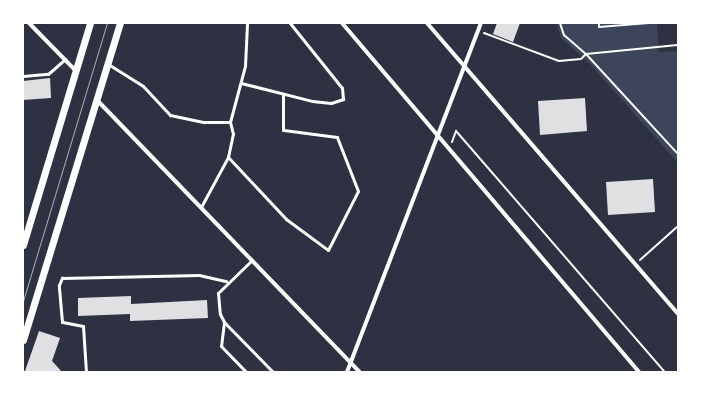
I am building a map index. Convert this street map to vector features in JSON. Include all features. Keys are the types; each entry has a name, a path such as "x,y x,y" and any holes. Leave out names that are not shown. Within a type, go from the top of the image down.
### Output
{"street":[{"path":"29,23 76,71"},
{"path":"23,245 90,23"},
{"path":"23,340 120,23"},
{"path":"342,23 639,372"},
{"path":"427,23 678,314"},
{"path":"347,372 481,23"},
{"path":"96,99 360,372"}],"lane":[{"path":"201,208 228,157 233,134 230,122 241,83 247,23"},
{"path":"241,83 283,95 330,103 340,102 345,95 290,23"},
{"path":"23,76 48,74 65,59"},
{"path":"108,64 143,86 174,117 230,122"},
{"path":"228,157 286,219 328,250 358,191 337,137 284,130 283,95"},
{"path":"246,372 221,346 224,322 218,293 226,281 252,260"},
{"path":"86,372 83,326 62,322 59,285 62,278 199,275 226,281"},
{"path":"224,322 273,372"}],"path":[{"path":"560,23 564,35 586,54 678,154"},
{"path":"599,23 599,27 649,23"},
{"path":"478,31 559,61 581,59 586,54 678,45"},
{"path":"449,149 456,131 665,372"},
{"path":"635,265 678,226"}],"shaded area":[{"path":"556,23 657,23 659,52 678,51 678,163 590,64 561,38"}],"building":[{"path":"497,23 520,23 513,42 493,34"},
{"path":"50,78 51,98 23,100 23,81"},
{"path":"585,98 587,131 540,135 538,101"},
{"path":"653,179 655,212 608,215 606,182"},
{"path":"131,296 131,304 207,300 208,318 130,321 130,314 78,316 78,298"},
{"path":"39,331 60,338 52,361 62,372 25,371"}],"tram line":[{"path":"23,301 107,23"}]}
